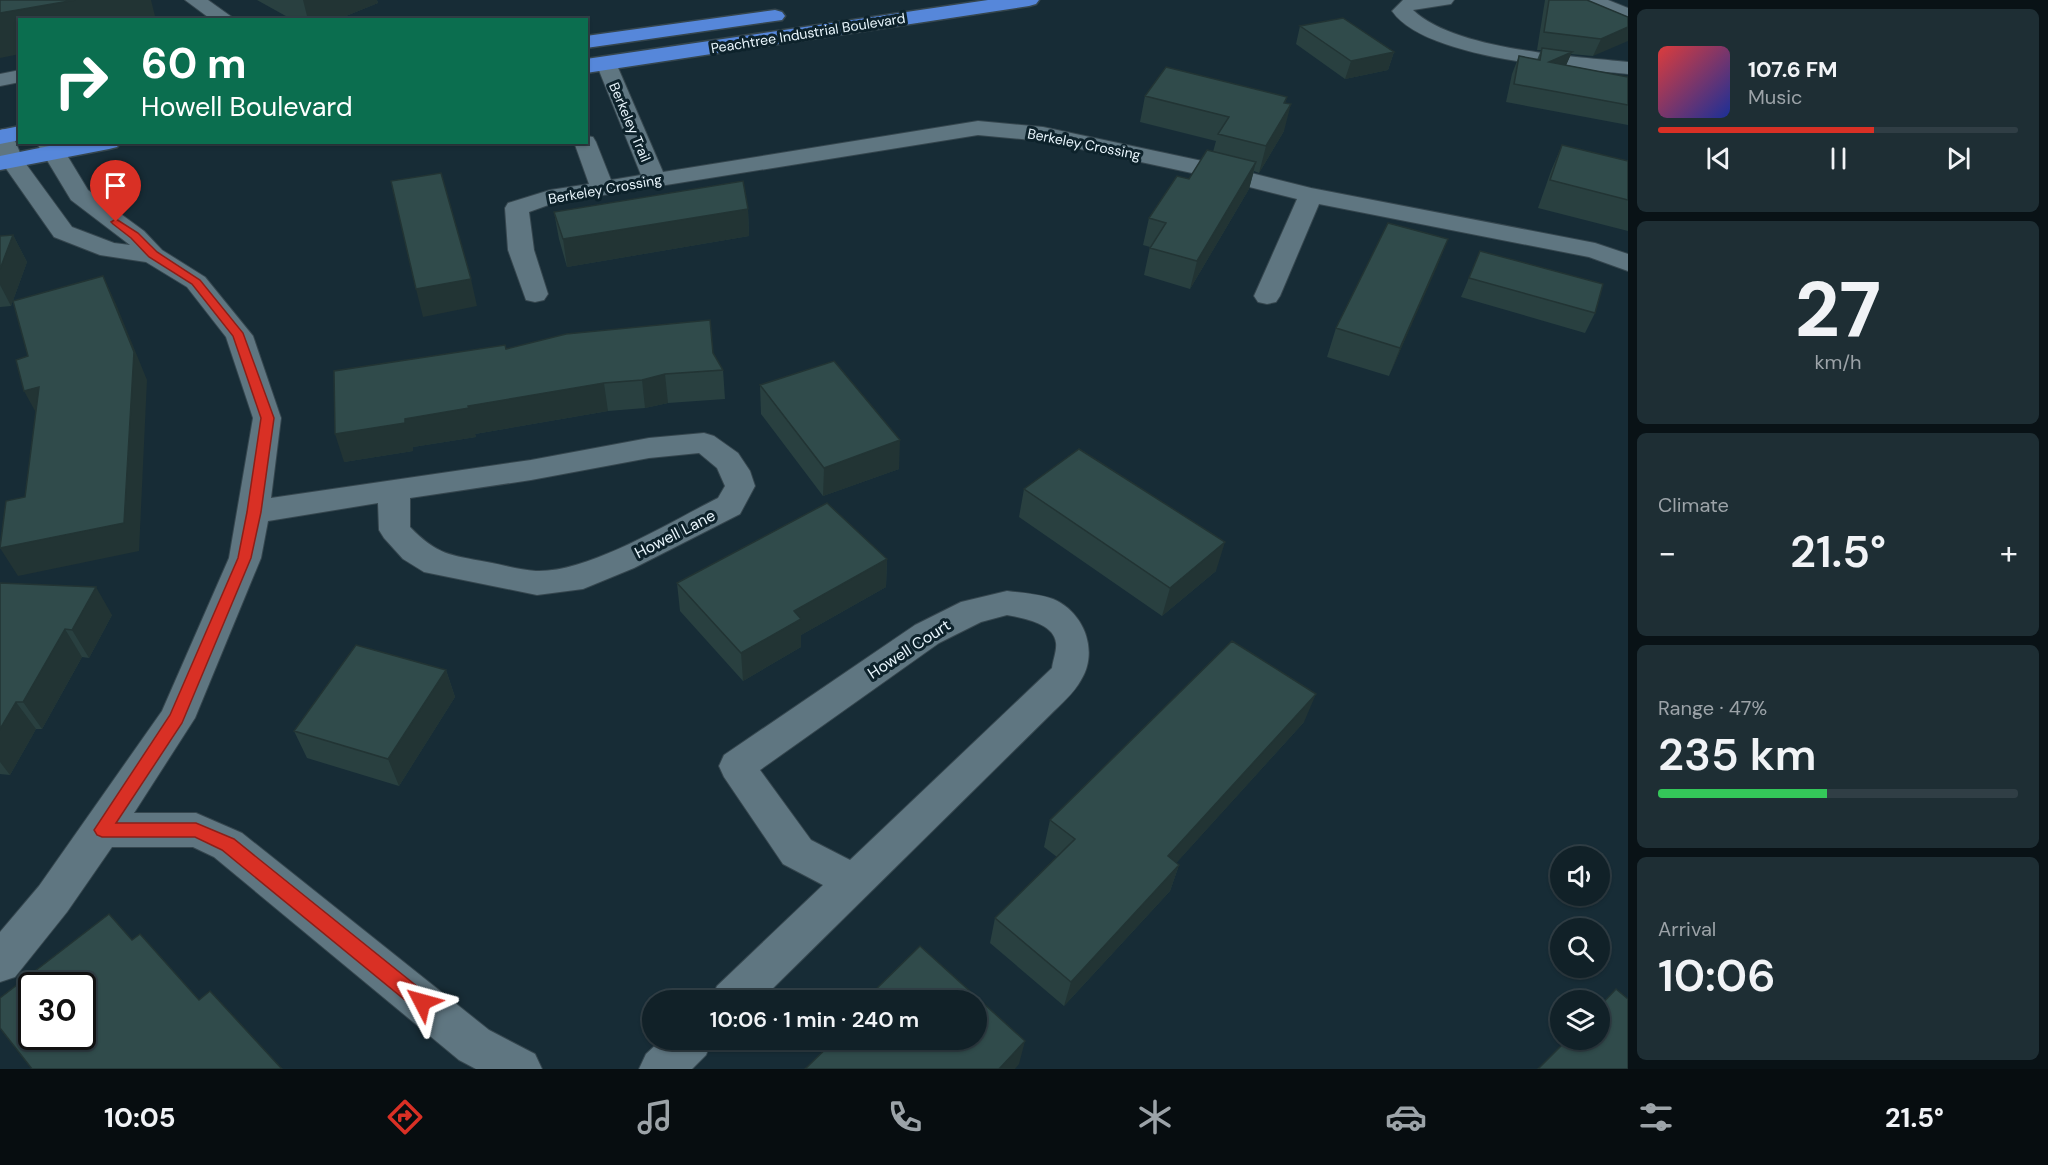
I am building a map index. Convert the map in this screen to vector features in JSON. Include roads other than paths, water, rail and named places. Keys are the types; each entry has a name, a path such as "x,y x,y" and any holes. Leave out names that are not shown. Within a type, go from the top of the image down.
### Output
{"highway":[{"name":"Peachtree Industrial Boulevard","path":"596,64 1029,0"},
{"name":"Peachtree Industrial Boulevard","path":"588,42 796,13"},
{"path":"6,161 49,148 89,144"}],"street":[{"path":"195,0 223,18"},
{"path":"1444,0 1407,5 1402,11 1406,18 1421,26 1503,53 1628,68"},
{"path":"1592,0 1628,15"},
{"name":"Berkeley Trail","path":"596,64 655,180"},
{"path":"0,80 18,76"},
{"name":"Berkeley Crossing","path":"536,294 520,250 517,208 550,197 978,128 1043,134 1207,169 1311,195 1595,251 1628,263"},
{"path":"7,135 6,161 63,232 109,250 153,255"},
{"path":"586,144 603,189"},
{"path":"0,963 53,899 177,718 244,558 254,512 267,418 238,336 196,282 153,255 135,236 80,195 49,148"},
{"path":"1267,296 1311,195"},
{"name":"Howell Lane","path":"254,512 397,489 531,470 650,448 695,443 704,443 722,455 735,468 740,486 729,506 623,560 583,577 537,583 435,564 414,551 394,530 393,503 397,489"},
{"name":"Howell Court","path":"742,990 1038,705 1068,673 1073,642 1064,625 1043,609 1007,603 973,611 927,634 737,766 797,852 854,882"},
{"path":"102,830 196,830 228,845 474,1045 520,1069"},
{"path":"661,1069 681,1050"}]}
